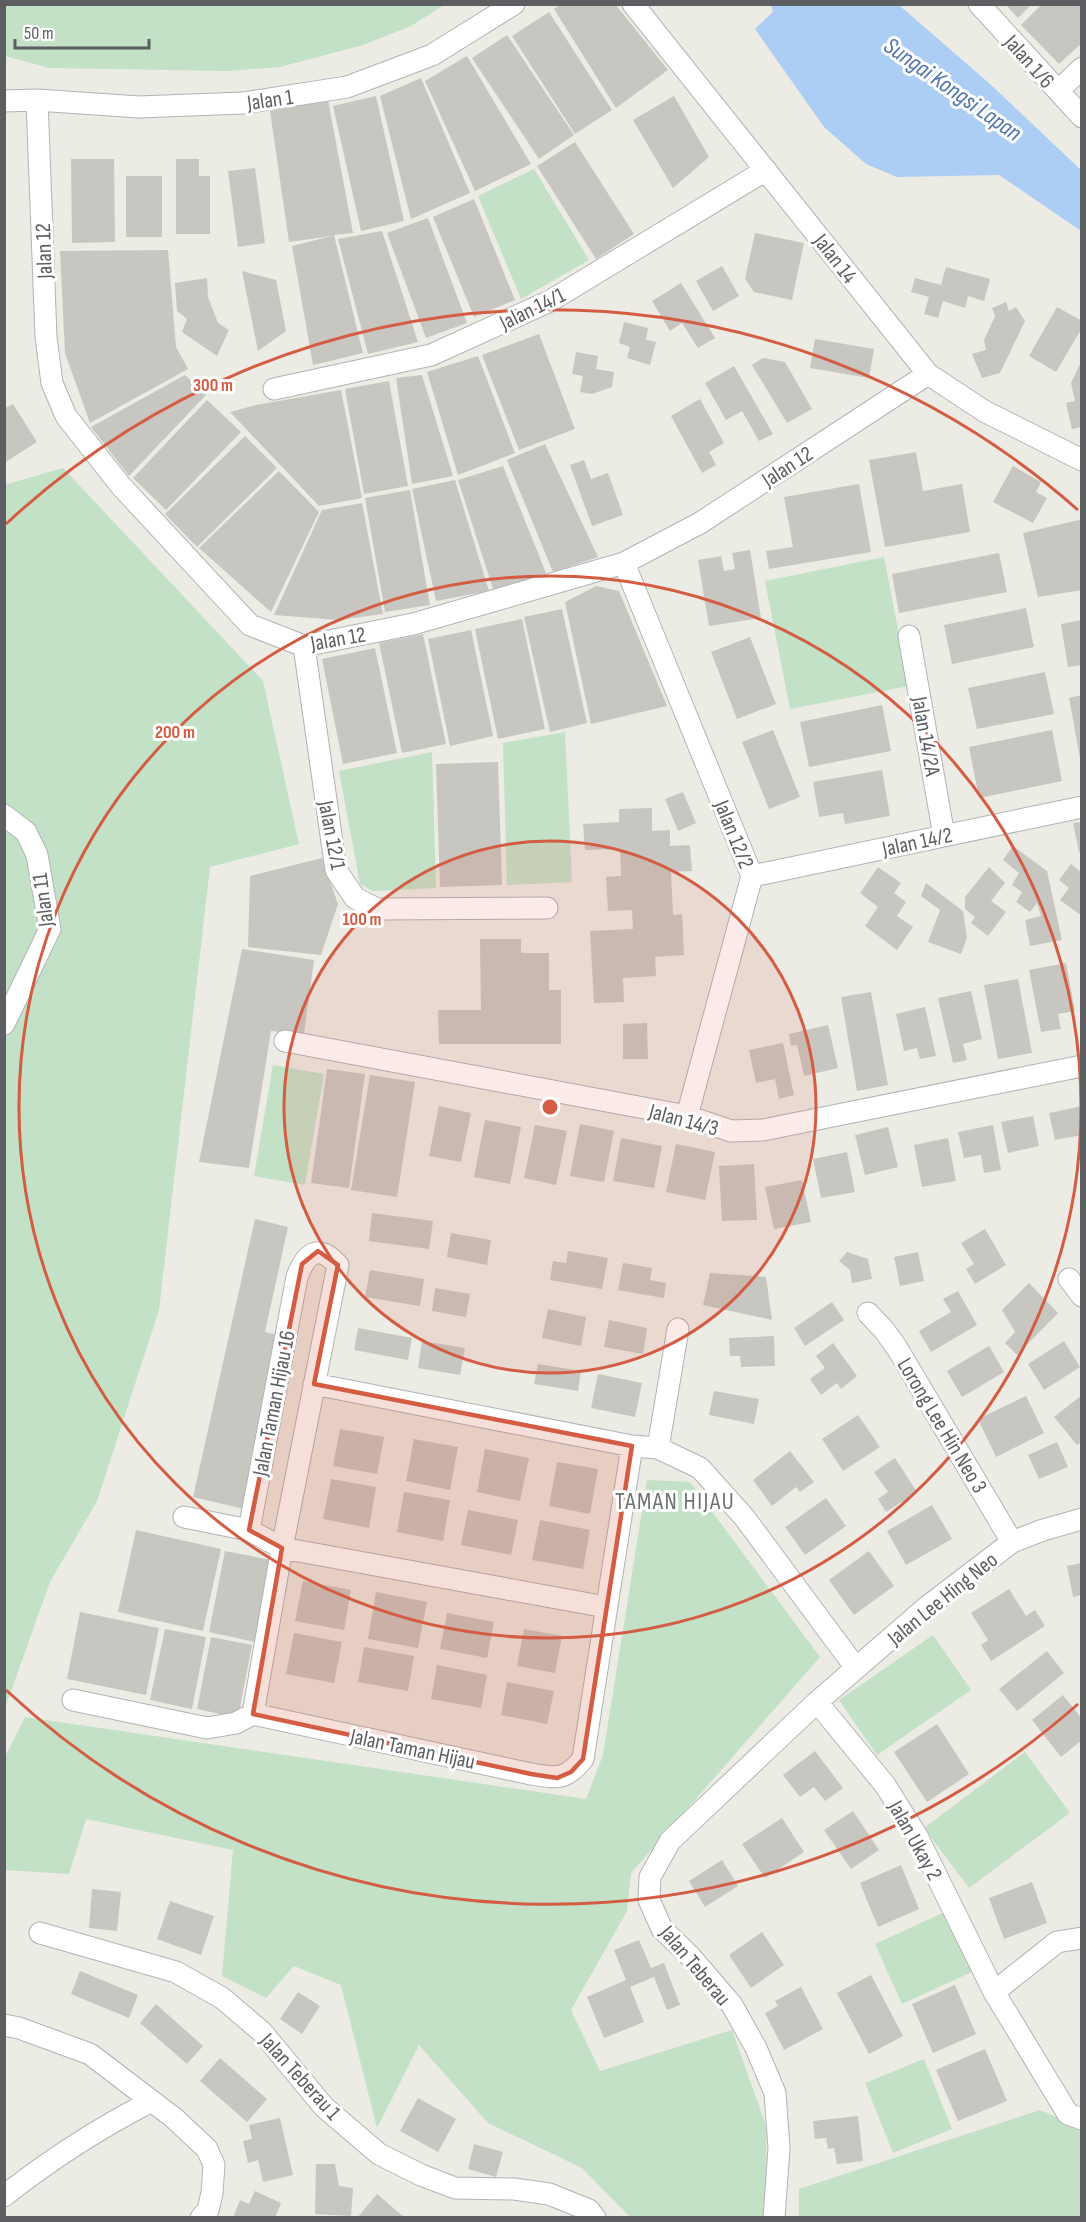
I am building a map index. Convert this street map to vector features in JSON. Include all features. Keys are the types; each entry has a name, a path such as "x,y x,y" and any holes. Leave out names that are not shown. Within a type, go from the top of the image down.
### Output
{"street":[{"name":"Jalan 1","path":"4,101 37,100 139,107 243,103 347,87 432,55 514,4"},
{"name":"Jalan 14","path":"633,4 928,374 984,411 1082,460"},
{"name":"Jalan 1/6","path":"979,4 1082,117"},
{"path":"1058,92 1082,68"},
{"name":"Jalan 12","path":"37,100 46,337 52,383 66,416 121,486 250,625 304,646 413,624 624,563 700,523 928,374"},
{"name":"Jalan 14/1","path":"274,388 431,355 550,301 766,170"},
{"name":"Jalan 12/2","path":"624,563 752,876 687,1116"},
{"name":"Jalan 14/2A","path":"909,636 944,836"},
{"name":"Jalan 12/1","path":"304,646 336,870 355,898 376,909 547,908"},
{"name":"Jalan 14/2","path":"752,876 1082,807"},
{"name":"Jalan 11","path":"4,815 26,832 37,855 50,929 4,1024"},
{"name":"Jalan 14/3","path":"285,1041 687,1116 731,1131 763,1130 1082,1066"},
{"name":"Jalan Taman Hijau 16","path":"249,1530 297,1276 308,1256 318,1251 329,1255 338,1265 314,1384"},
{"path":"1069,1279 1082,1296"},
{"name":"Lorong Lee Hin Neo 3","path":"868,1313 885,1330 897,1348 1012,1542"},
{"path":"658,1448 678,1329"},
{"path":"73,1700 207,1728 236,1724 253,1714 314,1384 632,1446 658,1448 700,1468 744,1517 856,1668"},
{"name":"Jalan Taman Hijau","path":"253,1714 557,1778 571,1772 583,1758 632,1446"},
{"path":"184,1517 249,1530 282,1548 606,1607"},
{"name":"Jalan Lee Hing Neo","path":"817,1702 928,1606 1012,1542 1082,1519"},
{"name":"Jalan Ukay 2","path":"817,1702 885,1785 917,1836 994,1992 1068,2114 1082,2119"},
{"name":"Jalan Teberau","path":"774,2217 778,2148 775,2093 756,2048 732,2005 690,1956 662,1929 649,1900 650,1877 670,1841 817,1702"},
{"name":"Jalan Teberau 1","path":"40,1933 176,1972 222,1998 262,2032 324,2107 379,2154 410,2170 455,2188 514,2189 549,2194 589,2210 595,2217"},
{"path":"994,1992 1057,1942 1082,1938"},
{"path":"4,2025 20,2028 90,2054 174,2118 207,2149 214,2165 212,2193 208,2210 201,2217"},
{"path":"4,2196 71,2146 152,2101"}],"highlighted area":[{"path":"318,1251 338,1265 314,1384 632,1446 583,1759 571,1772 557,1778 531,1774 253,1714 282,1548 249,1530 302,1264"}],"green space":[{"path":"4,5 444,5 411,26 363,45 280,67 227,71 49,68 5,56"},
{"path":"534,169 589,260 521,299 478,196"},
{"path":"63,468 263,681 299,844 210,867 159,1310 97,1501 50,1582 5,1708 4,485"},
{"path":"884,557 909,686 790,709 765,581"},
{"path":"565,732 572,882 507,885 503,743"},
{"path":"432,752 436,888 373,891 360,884 339,771"},
{"path":"273,1065 324,1074 305,1185 254,1176"},
{"path":"647,1480 690,1482 820,1657 631,1873 627,1911 571,2010 600,2071 732,2030 766,2126 767,2217 630,2217 582,2168 488,2123 419,2045 377,2128 341,1985 294,1966 266,1998 222,1976 233,1850 86,1819 69,1874 5,1870 4,1759 25,1717 586,1799 603,1755"},
{"path":"933,1635 971,1690 877,1755 839,1700"},
{"path":"1025,1752 1070,1813 969,1888 924,1828"},
{"path":"947,1911 974,1971 902,2004 875,1944"},
{"path":"924,2059 952,2129 893,2153 865,2083"},
{"path":"1040,2110 1081,2128 1081,2217 799,2218 799,2189"}],"water":[{"name":"Sungai Kongsi Lapan","path":"771,5 899,5 990,84 1081,170 1081,231 999,175 897,177 866,164 824,127 755,29 773,12"}],"building":[{"path":"561,4 615,4 668,70 616,108 554,9"},
{"path":"1005,4 1032,4 1018,18"},
{"path":"1042,4 1082,4 1082,43 1059,64 1021,25"},
{"path":"549,12 612,110 575,134 512,36"},
{"path":"507,35 574,135 539,159 472,58"},
{"path":"467,56 531,164 475,191 425,81"},
{"path":"421,78 470,193 411,219 380,96"},
{"path":"376,96 404,221 361,231 333,106"},
{"path":"674,96 709,157 673,188 633,120"},
{"path":"328,100 353,233 334,235 363,353 313,365 292,246 332,236 289,242 270,111"},
{"path":"575,142 634,234 596,259 537,166"},
{"path":"71,159 114,159 115,242 72,243"},
{"path":"176,159 199,159 199,176 210,176 210,234 176,234"},
{"path":"255,168 265,243 238,247 228,171"},
{"path":"126,176 162,176 162,237 126,237"},
{"path":"474,199 515,300 474,317 433,217"},
{"path":"428,218 467,323 426,338 387,233"},
{"path":"382,231 418,342 368,354 338,239"},
{"path":"755,233 804,243 792,300 754,292 745,279"},
{"path":"168,250 176,347 188,369 90,423 65,353 60,251"},
{"path":"722,266 739,296 713,311 696,281"},
{"path":"946,267 990,279 984,301 968,296 965,308 943,301 938,318 924,314 929,297 911,292 915,278 941,285"},
{"path":"242,271 276,280 286,331 258,351"},
{"path":"207,278 208,297 218,323 229,330 217,356 182,332 187,319 177,311 175,283"},
{"path":"681,283 715,338 698,348 682,323 670,331 652,301"},
{"path":"1006,302 1009,311 1016,307 1025,321 1000,373 982,378 972,354 986,350 984,340 995,316 992,308"},
{"path":"1057,307 1082,321 1082,328 1056,372 1029,356"},
{"path":"624,322 648,328 646,340 656,342 650,365 627,358 630,347 619,343"},
{"path":"539,334 575,429 519,450 482,355"},
{"path":"815,339 874,349 869,378 810,368"},
{"path":"576,352 598,356 596,369 614,372 612,387 592,394 580,392 583,376 572,374"},
{"path":"478,356 515,453 458,475 427,372"},
{"path":"763,358 785,362 812,409 787,423 752,365"},
{"path":"1082,360 1082,427 1072,429 1066,403 1075,401 1071,383"},
{"path":"734,366 773,434 759,441 742,411 726,420 705,383"},
{"path":"185,375 206,395 129,476 91,427"},
{"path":"422,375 453,476 412,484 396,378"},
{"path":"389,381 408,486 364,494 345,389"},
{"path":"341,390 362,498 319,506 230,412 256,405"},
{"path":"700,399 724,443 709,452 716,465 702,473 671,416"},
{"path":"207,400 241,432 166,510 133,478"},
{"path":"13,404 37,442 4,463 4,409"},
{"path":"245,436 277,468 197,547 165,514"},
{"path":"545,444 598,557 553,572 507,460"},
{"path":"916,452 923,491 962,484 970,532 885,547 869,460"},
{"path":"584,460 591,479 608,473 623,515 592,526 570,465"},
{"path":"503,466 546,573 494,592 458,480"},
{"path":"1013,466 1041,482 1036,492 1047,498 1033,523 993,502"},
{"path":"279,471 319,512 271,612 199,548"},
{"path":"455,480 489,591 436,601 412,489"},
{"path":"859,484 871,552 769,569 766,551 793,547 784,497"},
{"path":"410,490 430,605 385,612 365,498"},
{"path":"362,503 383,614 339,620 274,615 322,510"},
{"path":"1079,520 1082,523 1082,590 1038,597 1023,533"},
{"path":"750,550 761,618 709,626 698,560 721,556 724,571 735,569 732,553"},
{"path":"999,553 1007,592 899,613 892,574"},
{"path":"596,586 619,591 667,706 591,724 565,602"},
{"path":"1026,608 1034,647 952,664 944,625"},
{"path":"562,609 587,723 550,732 524,617"},
{"path":"522,619 545,729 498,739 475,629"},
{"path":"1082,620 1082,665 1068,667 1061,624"},
{"path":"471,630 493,736 450,746 428,639"},
{"path":"423,634 446,744 402,753 379,643"},
{"path":"750,637 776,704 737,719 711,652"},
{"path":"375,648 397,753 343,764 322,659"},
{"path":"1045,672 1054,714 977,729 968,688"},
{"path":"1082,695 1082,758 1080,758 1069,698"},
{"path":"882,705 891,751 809,767 800,722"},
{"path":"773,730 800,797 769,809 742,742"},
{"path":"1052,730 1062,781 979,798 969,747"},
{"path":"498,762 502,885 440,887 436,764"},
{"path":"882,770 890,816 845,824 843,813 819,817 813,782"},
{"path":"683,792 696,823 678,831 665,799"},
{"path":"652,808 652,831 670,830 670,846 690,845 692,871 671,872 673,915 682,914 684,955 655,957 656,976 623,978 624,1002 594,1003 590,931 633,929 632,910 608,911 606,877 621,876 620,849 585,850 583,824 619,822 619,809"},
{"path":"1082,822 1082,851 1079,852 1073,823"},
{"path":"1013,846 1047,871 1062,940 1030,946 1025,920 1041,916 1037,903 1030,912 1016,902 1022,892 1012,885 1019,873 1003,860"},
{"path":"322,858 338,904 321,955 248,947 250,876"},
{"path":"1071,864 1082,873 1082,916 1060,900 1069,888 1059,880"},
{"path":"878,867 901,883 894,893 906,902 897,916 913,927 897,950 865,926 878,907 860,893"},
{"path":"989,867 1005,883 991,901 1006,912 988,936 971,923 975,917 965,909 965,897"},
{"path":"926,883 963,911 967,938 961,954 928,942 940,910 921,896"},
{"path":"480,939 521,939 521,953 549,953 549,990 561,990 561,1044 439,1044 438,1010 481,1010"},
{"path":"242,949 314,960 304,1034 271,1031 249,1168 199,1162"},
{"path":"1066,963 1075,1011 1058,1014 1061,1029 1041,1032 1029,970"},
{"path":"1018,979 1032,1053 998,1059 984,985"},
{"path":"971,991 982,1039 963,1044 967,1060 953,1063 938,998"},
{"path":"871,992 888,1085 857,1091 841,997"},
{"path":"925,1007 936,1056 920,1059 917,1048 904,1051 896,1014"},
{"path":"647,1023 648,1059 623,1059 623,1024"},
{"path":"828,1025 838,1068 804,1076 797,1045 791,1046 789,1034"},
{"path":"783,1043 794,1095 779,1099 775,1079 756,1083 749,1050"},
{"path":"327,1069 365,1074 349,1188 311,1183"},
{"path":"370,1075 415,1082 397,1197 351,1190"},
{"path":"439,1106 471,1113 461,1162 429,1156"},
{"path":"1082,1106 1082,1135 1055,1140 1049,1113"},
{"path":"1033,1116 1039,1146 1008,1153 1001,1122"},
{"path":"485,1120 521,1127 510,1184 474,1177"},
{"path":"580,1124 614,1131 604,1182 570,1176"},
{"path":"535,1125 567,1131 556,1185 524,1178"},
{"path":"993,1125 1001,1170 984,1173 981,1155 964,1158 958,1132"},
{"path":"888,1127 898,1167 865,1175 855,1135"},
{"path":"621,1138 662,1146 654,1188 613,1181"},
{"path":"948,1138 956,1181 922,1187 914,1145"},
{"path":"676,1144 715,1152 705,1200 666,1192"},
{"path":"847,1152 855,1192 821,1198 813,1159"},
{"path":"754,1164 757,1220 722,1221 719,1166"},
{"path":"802,1180 811,1222 774,1229 765,1187"},
{"path":"372,1213 433,1221 429,1249 369,1241"},
{"path":"255,1219 288,1227 265,1332 283,1336 244,1509 193,1497"},
{"path":"985,1229 1006,1265 975,1284 966,1269 974,1264 961,1243"},
{"path":"451,1233 491,1240 487,1265 447,1257"},
{"path":"568,1251 608,1258 602,1289 550,1280 553,1261 566,1263"},
{"path":"847,1252 868,1259 872,1279 852,1283 850,1270 839,1261"},
{"path":"918,1252 924,1281 900,1286 894,1257"},
{"path":"623,1263 652,1268 650,1280 666,1283 664,1298 618,1290"},
{"path":"370,1270 424,1279 420,1306 365,1297"},
{"path":"710,1273 766,1277 772,1320 703,1305"},
{"path":"1029,1283 1058,1313 1017,1355 1005,1343 1015,1332 1002,1310"},
{"path":"435,1288 470,1294 466,1317 432,1311"},
{"path":"958,1291 977,1325 931,1352 919,1331 951,1312 943,1299"},
{"path":"832,1302 844,1320 805,1346 794,1328"},
{"path":"548,1309 586,1317 581,1346 542,1338"},
{"path":"609,1320 647,1328 643,1354 604,1347"},
{"path":"358,1328 412,1338 408,1360 354,1350"},
{"path":"774,1336 775,1366 741,1367 740,1356 730,1356 729,1338"},
{"path":"422,1341 465,1348 460,1375 418,1368"},
{"path":"1064,1341 1080,1367 1044,1390 1028,1364"},
{"path":"833,1343 857,1376 841,1389 837,1383 821,1395 810,1379 825,1368 816,1356"},
{"path":"989,1346 1004,1372 962,1397 947,1371"},
{"path":"538,1364 581,1371 578,1391 534,1384"},
{"path":"598,1374 642,1383 635,1417 591,1408"},
{"path":"714,1391 759,1399 754,1424 709,1415"},
{"path":"1082,1395 1082,1441 1077,1445 1054,1417"},
{"path":"1026,1396 1044,1433 996,1457 978,1419"},
{"path":"858,1415 880,1447 843,1471 822,1439"},
{"path":"340,1429 384,1437 377,1474 333,1466"},
{"path":"414,1439 458,1447 450,1490 406,1481"},
{"path":"1057,1442 1068,1467 1039,1479 1028,1455"},
{"path":"485,1449 529,1458 520,1501 477,1492"},
{"path":"790,1451 814,1482 800,1492 796,1487 772,1506 753,1480"},
{"path":"895,1458 917,1492 886,1512 878,1499 888,1492 874,1472"},
{"path":"557,1462 598,1469 590,1514 549,1506"},
{"path":"331,1479 376,1487 369,1528 323,1519"},
{"path":"404,1492 450,1500 443,1541 397,1532"},
{"path":"826,1498 846,1526 805,1555 785,1527"},
{"path":"932,1505 952,1539 906,1565 887,1531"},
{"path":"468,1510 518,1520 511,1555 461,1545"},
{"path":"540,1520 590,1530 583,1569 532,1560"},
{"path":"136,1530 221,1549 203,1631 118,1612"},
{"path":"225,1551 271,1560 255,1642 209,1632"},
{"path":"869,1551 894,1586 854,1615 829,1580"},
{"path":"1082,1563 1082,1595 1073,1597 1067,1566"},
{"path":"303,1581 351,1590 344,1630 295,1621"},
{"path":"1009,1589 1026,1616 1035,1610 1045,1626 991,1661 981,1645 988,1640 971,1613"},
{"path":"376,1592 427,1602 418,1648 368,1639"},
{"path":"80,1612 159,1628 146,1695 67,1679"},
{"path":"447,1613 494,1622 487,1658 440,1649"},
{"path":"165,1629 206,1637 192,1709 150,1700"},
{"path":"524,1629 562,1636 555,1673 517,1666"},
{"path":"294,1633 342,1642 334,1683 286,1674"},
{"path":"211,1637 252,1645 238,1718 197,1709"},
{"path":"364,1647 414,1656 408,1691 358,1682"},
{"path":"1047,1651 1064,1673 1017,1711 999,1689"},
{"path":"437,1665 487,1675 481,1708 431,1699"},
{"path":"507,1682 554,1691 547,1724 501,1715"},
{"path":"1063,1695 1082,1719 1082,1740 1061,1757 1032,1720"},
{"path":"937,1724 969,1774 927,1802 894,1752"},
{"path":"815,1751 843,1788 825,1801 814,1787 800,1797 783,1775"},
{"path":"853,1811 879,1850 851,1869 824,1830"},
{"path":"782,1818 804,1852 765,1878 742,1844"},
{"path":"722,1860 738,1886 705,1907 689,1881"},
{"path":"901,1865 919,1909 878,1927 860,1883"},
{"path":"1032,1882 1047,1923 1004,1939 989,1898"},
{"path":"92,1889 121,1892 117,1931 89,1928"},
{"path":"170,1901 214,1916 201,1955 157,1939"},
{"path":"762,1932 784,1965 751,1988 729,1955"},
{"path":"639,1940 651,1968 664,1963 680,2005 667,2010 654,1977 630,1987 644,2022 604,2038 587,1997 626,1980 614,1950"},
{"path":"80,1971 138,1995 129,2018 71,1994"},
{"path":"871,1975 903,2036 869,2054 837,1993"},
{"path":"955,1985 976,2034 933,2053 912,2004"},
{"path":"801,1987 823,2029 784,2050 765,2013 778,2006 775,2001"},
{"path":"298,1992 320,2006 302,2034 280,2019"},
{"path":"156,2004 203,2046 187,2064 140,2023"},
{"path":"985,2049 1007,2101 958,2121 936,2070"},
{"path":"220,2058 267,2099 247,2122 200,2081"},
{"path":"418,2098 456,2119 438,2152 400,2131"},
{"path":"858,2116 863,2161 837,2164 834,2148 828,2149 826,2138 815,2139 813,2121"},
{"path":"280,2118 293,2175 263,2182 258,2160 248,2163 243,2141 252,2139 249,2125"},
{"path":"474,2144 503,2152 496,2177 468,2169"},
{"path":"316,2164 335,2164 339,2186 353,2188 351,2216 315,2214"},
{"path":"255,2191 281,2203 275,2218 233,2218 240,2200 249,2204"},
{"path":"377,2194 405,2218 357,2218"}],"district":[{"name":"TAMAN HIJAU","path":"675,1501"}]}
